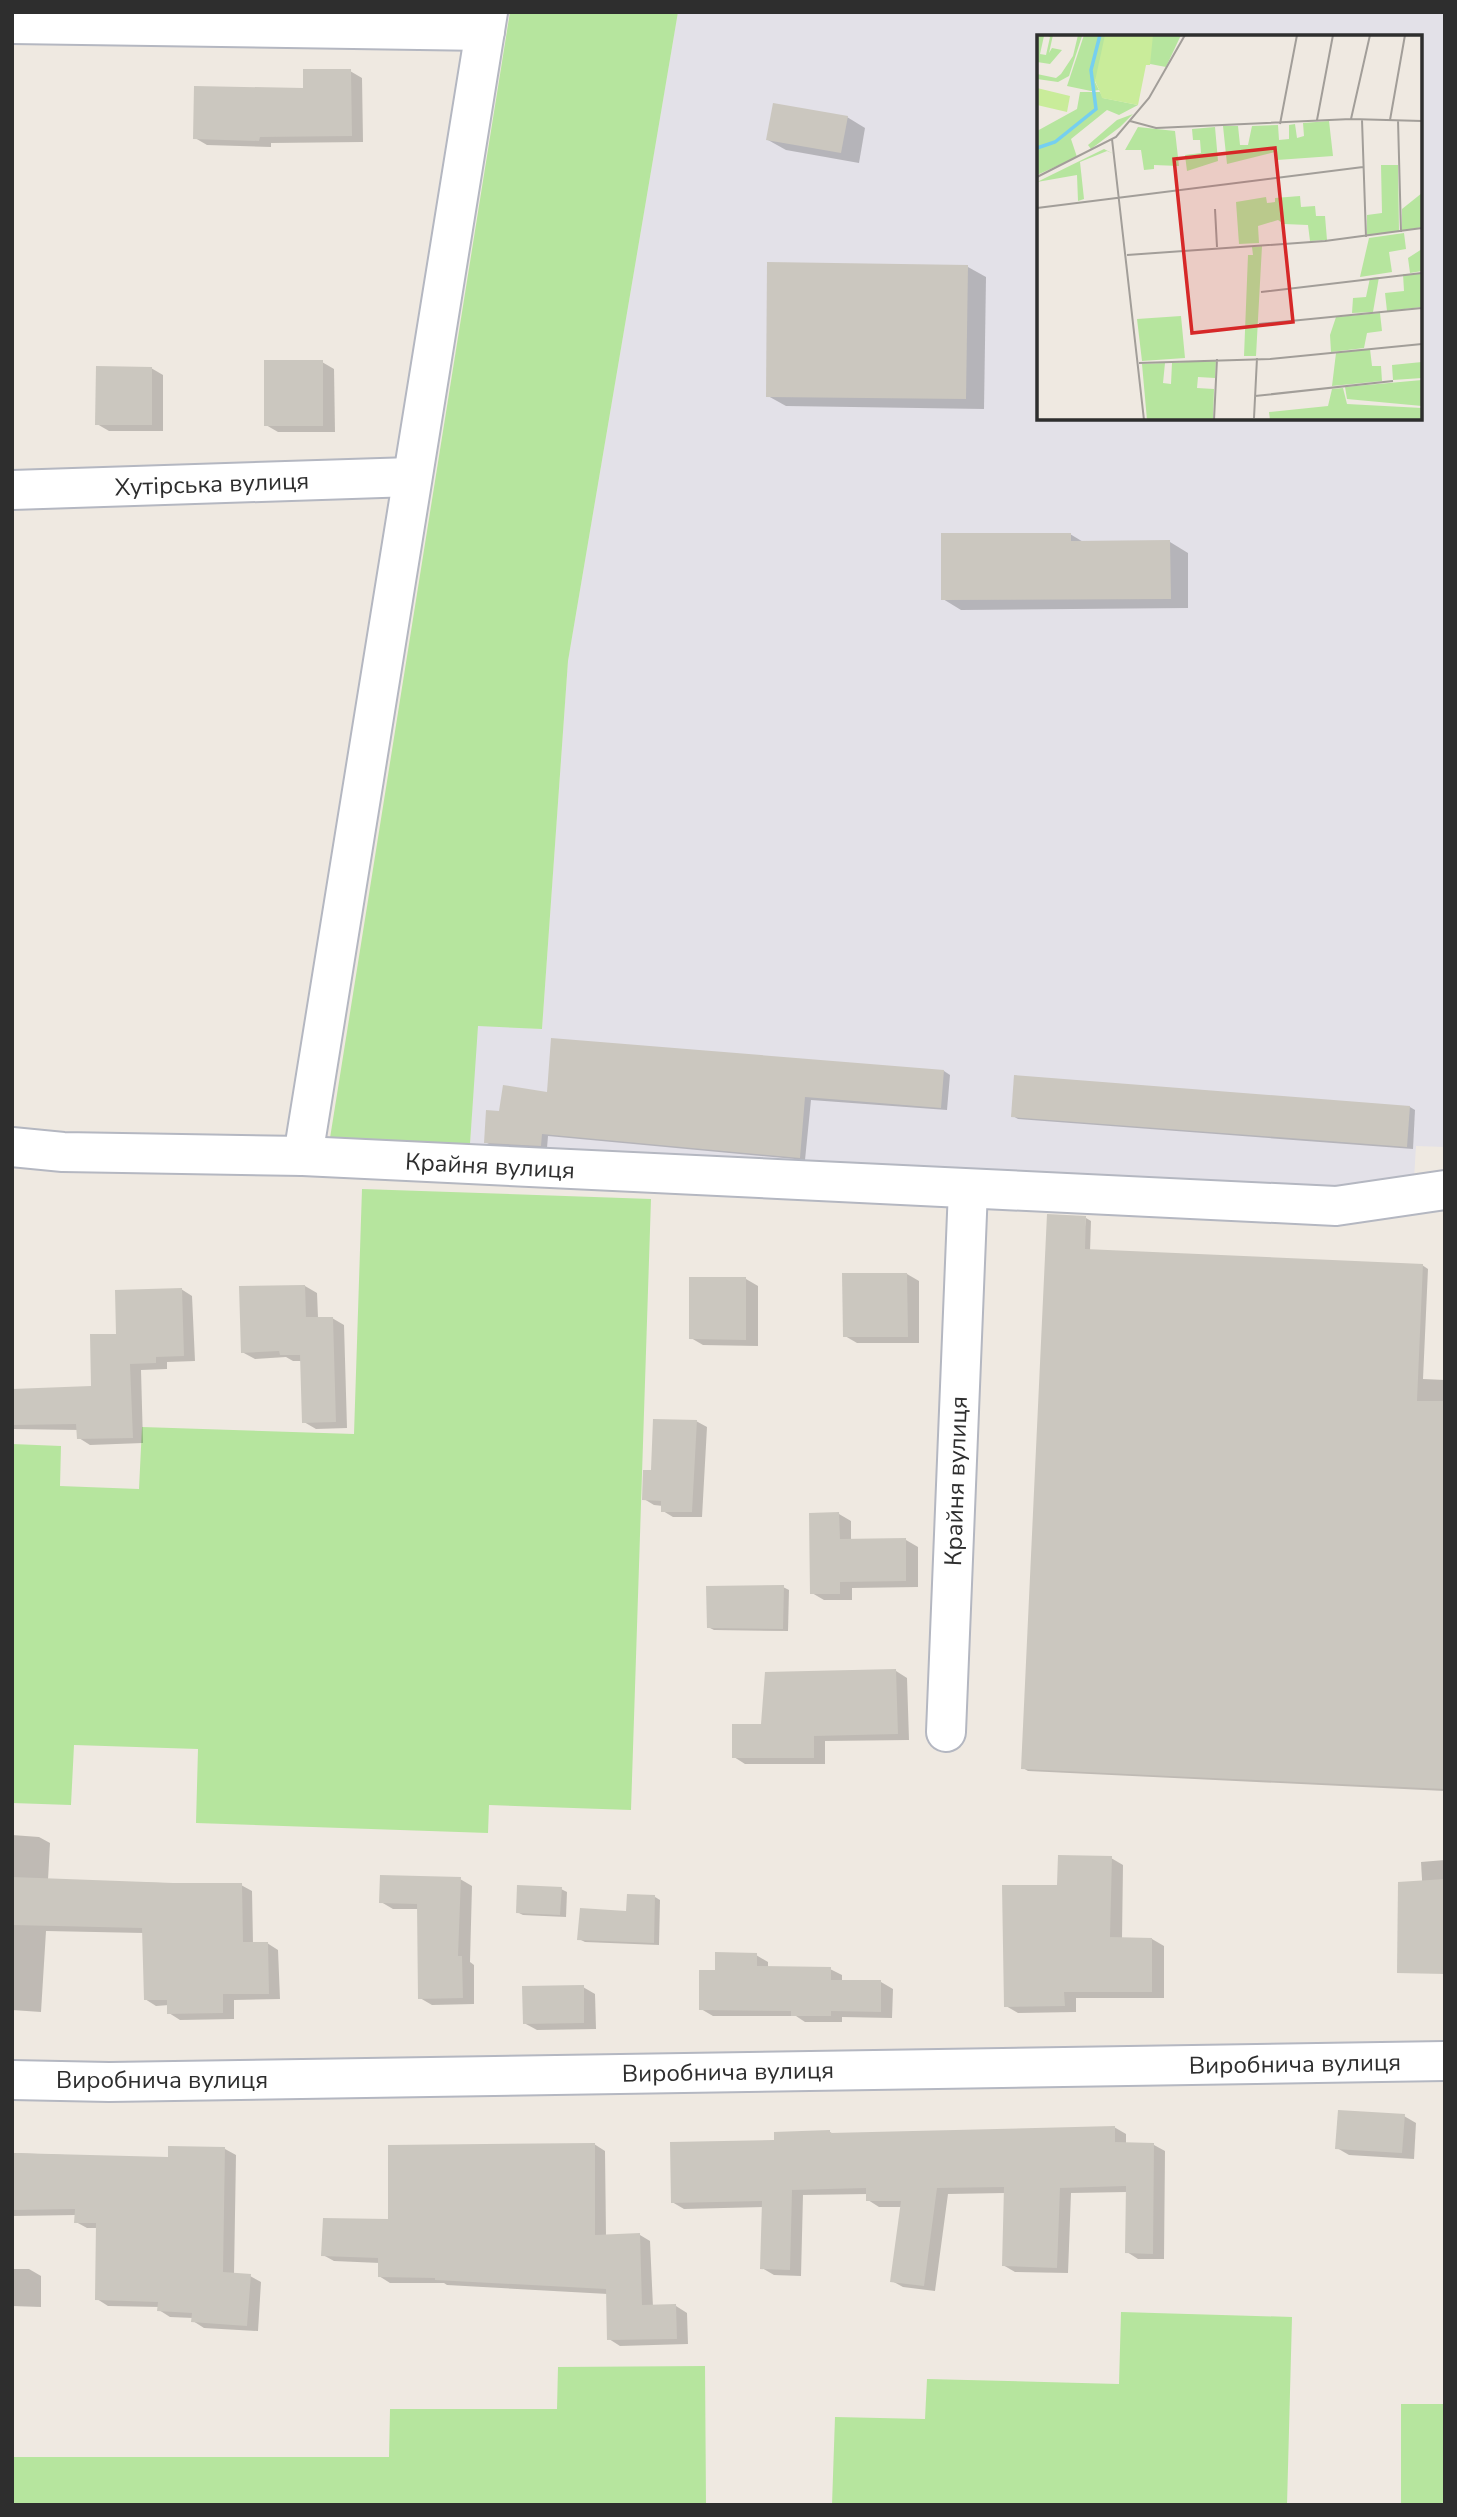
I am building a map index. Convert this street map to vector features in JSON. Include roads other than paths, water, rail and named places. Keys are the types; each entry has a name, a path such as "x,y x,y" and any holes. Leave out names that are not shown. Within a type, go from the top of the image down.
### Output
{"street":[{"path":"12,24 487,21 303,1157"},
{"name":"Хутірська вулиця","path":"12,490 412,477"},
{"name":"Крайня вулиця","path":"12,1147 63,1152 303,1157 1336,1206 1445,1190"},
{"name":"Крайня вулиця","path":"946,1732 968,1189"},
{"name":"Виробнича вулиця","path":"12,2080 109,2082 1445,2062"}]}
